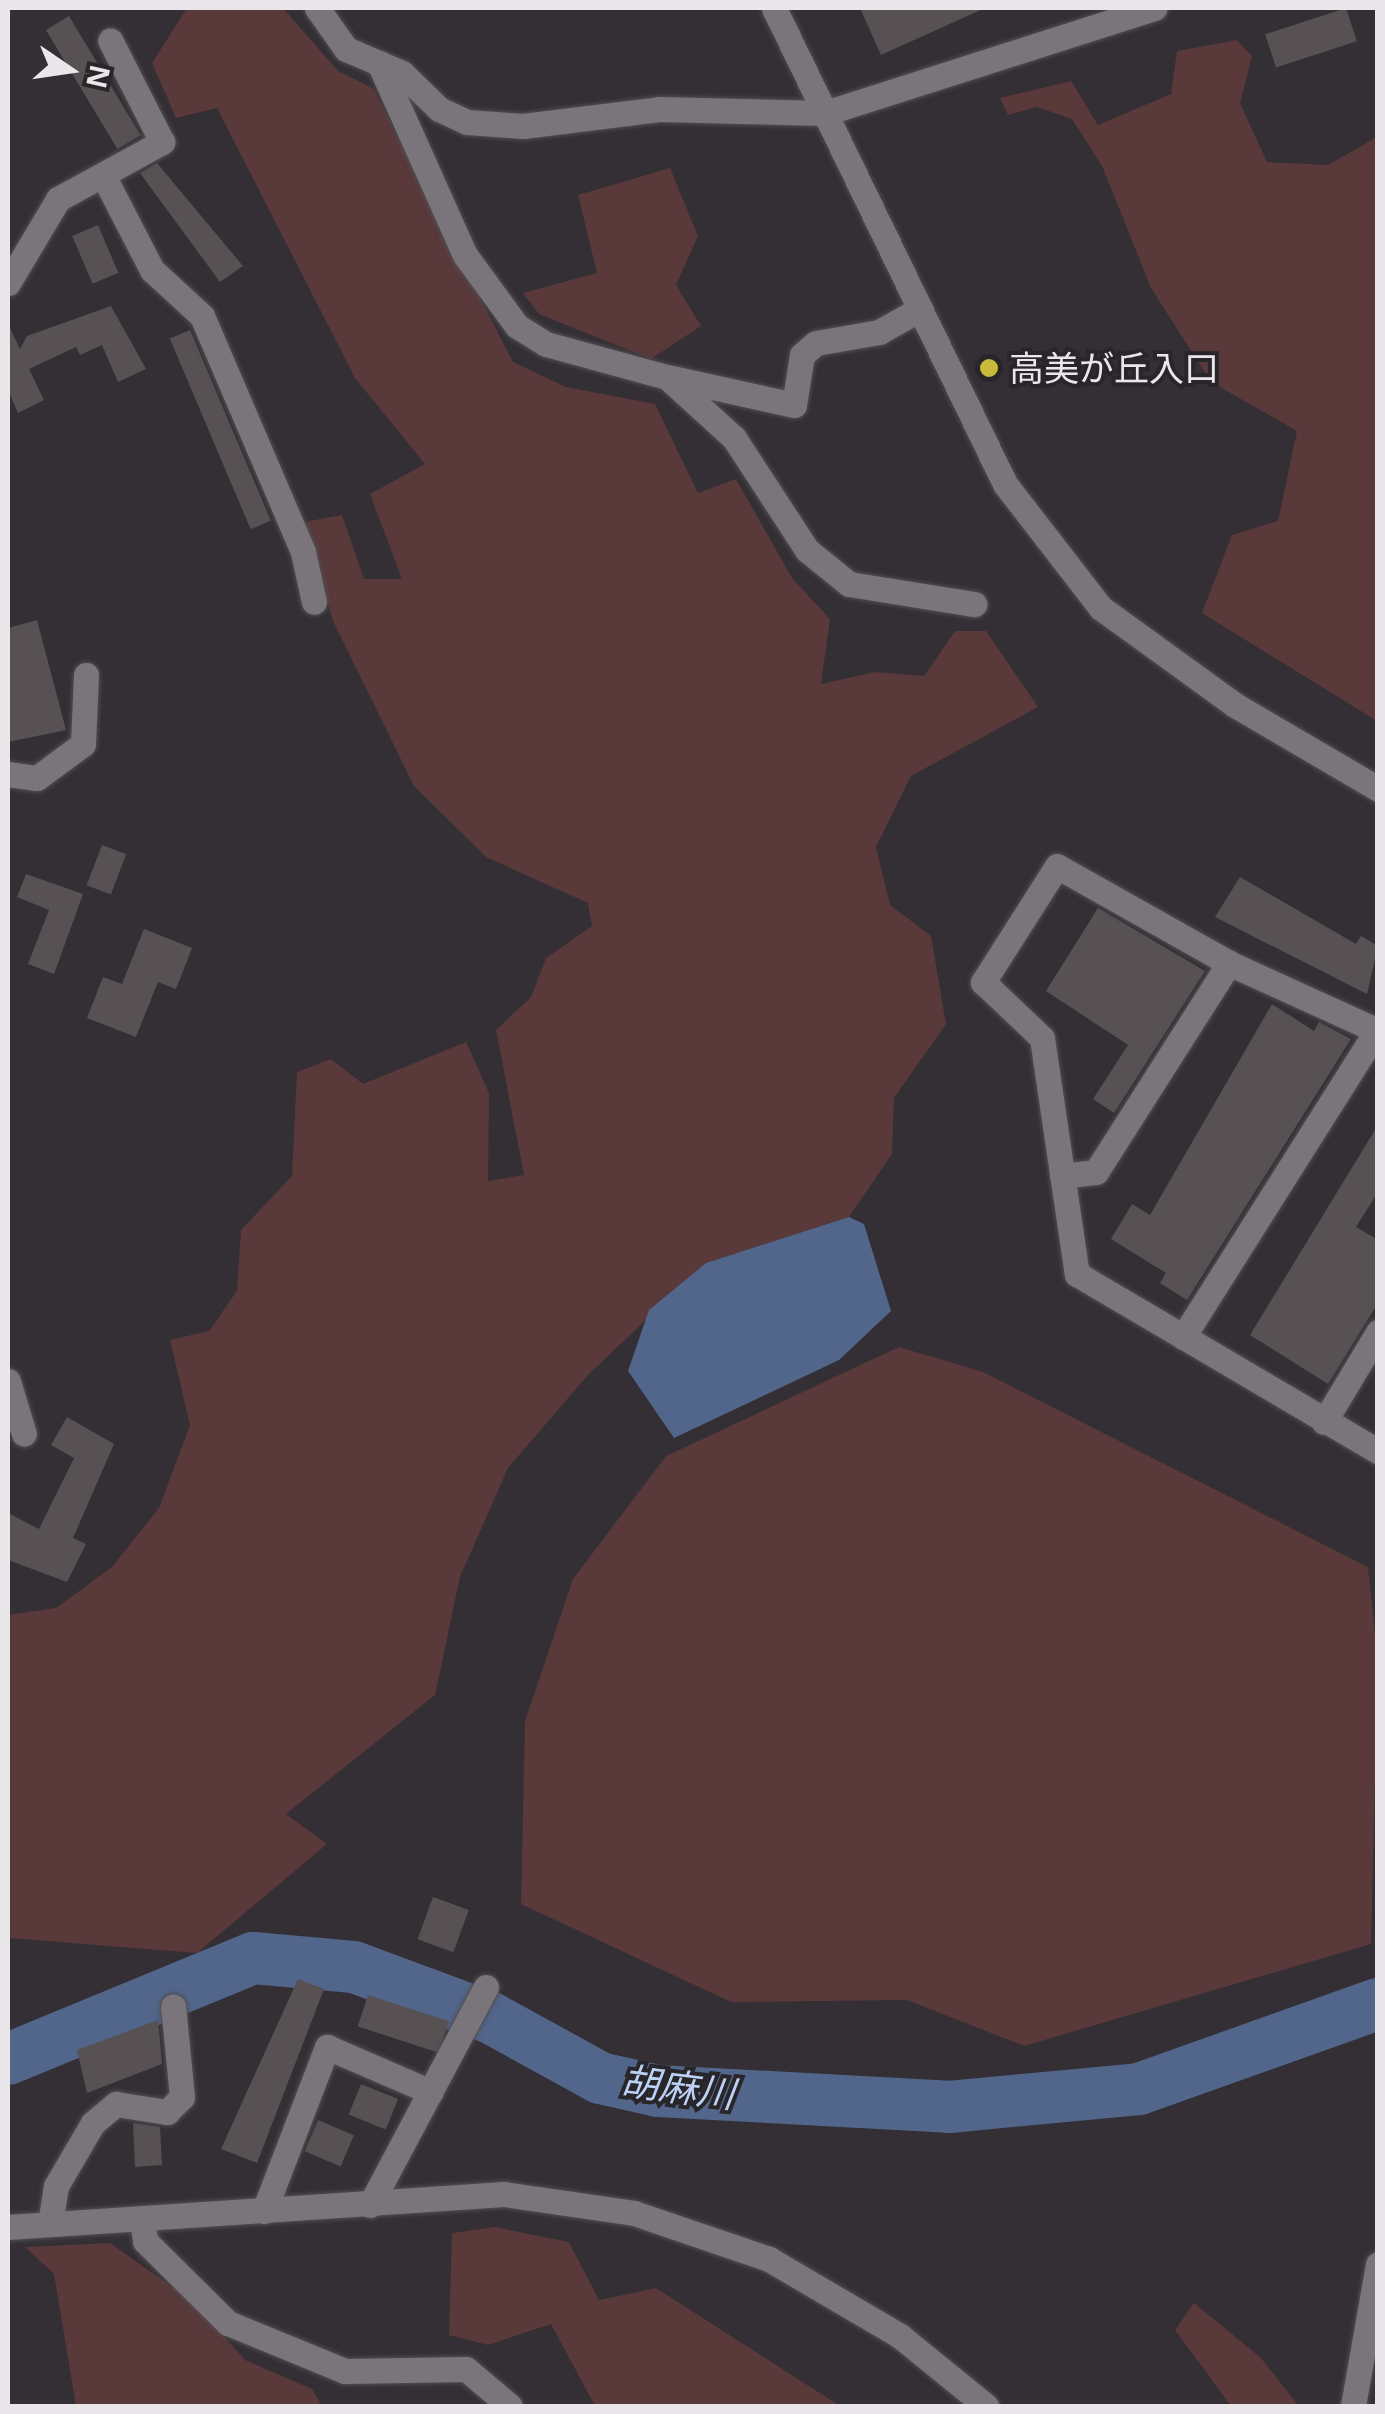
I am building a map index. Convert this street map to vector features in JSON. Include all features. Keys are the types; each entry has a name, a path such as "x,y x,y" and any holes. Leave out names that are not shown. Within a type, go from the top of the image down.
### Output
{"street":[{"path":"317,8 346,50 379,63 467,122 523,126 704,107 825,113 1155,8"},
{"path":"774,8 1005,484 1101,608 1235,705 1378,789"},
{"path":"8,282 58,199 162,142 110,40"},
{"path":"379,63 488,297 546,344 794,406 802,355 816,343 878,332 920,309"},
{"path":"104,176 152,270 202,316 302,552 314,602"},
{"path":"668,377 734,438 807,550 850,584 974,604"},
{"path":"8,774 37,778 83,744 86,675"},
{"path":"1183,1338 1377,1030 1229,963 1057,866 983,982 1042,1038 1077,1274 1183,1338 1324,1422 1378,1451"},
{"path":"1062,1176 1096,1172 1229,963"},
{"path":"1324,1422 1378,1332"},
{"path":"8,1381 24,1434"},
{"path":"370,2204 486,1988"},
{"path":"50,2224 56,2186 94,2123 116,2104 167,2112 182,2097 174,2006"},
{"path":"264,2211 328,2047 430,2092"},
{"path":"8,2227 504,2194 634,2213 768,2259 900,2336 986,2406"},
{"path":"142,2219 146,2240 228,2323 344,2371 466,2369 510,2406"},
{"path":"1353,2406 1378,2264"}],"shaded area":[{"path":"187,8 283,8 338,71 373,88 513,362 566,387 655,404 698,493 736,479 792,578 830,619 821,684 875,672 924,676 955,631 986,631 1038,707 911,776 876,847 890,905 931,936 946,1024 894,1098 892,1154 849,1217 706,1263 588,1375 508,1468 460,1577 435,1695 286,1814 327,1844 197,1953 8,1938 8,1615 56,1608 112,1567 159,1508 190,1425 170,1340 209,1331 237,1291 241,1230 292,1176 297,1072 331,1059 363,1084 466,1042 489,1093 488,1181 524,1175 496,1030 531,997 546,958 592,926 588,903 486,857 414,786 333,621 304,522 342,515 364,579 402,579 370,494 425,464 355,378 217,108 176,118 152,63"},
{"path":"1237,40 1252,56 1240,103 1267,162 1328,165 1377,137 1377,721 1202,613 1232,535 1278,521 1297,431 1211,382 1151,288 1102,166 1072,119 1037,107 1008,115 1000,98 1071,81 1098,125 1171,94 1177,51"},
{"path":"670,168 698,236 676,285 701,326 651,359 539,314 523,293 597,273 578,195"},
{"path":"899,1347 983,1372 1368,1567 1378,1663 1371,1944 1024,2046 907,2000 731,2002 521,1904 525,1721 573,1579 666,1456"},
{"path":"495,2227 569,2242 599,2300 656,2288 840,2406 595,2406 551,2324 488,2345 449,2335 452,2233"},
{"path":"110,2243 191,2300 245,2360 312,2389 322,2406 76,2406 54,2274 25,2247"},
{"path":"1194,2303 1260,2357 1299,2406 1231,2406 1175,2330"}],"water":[{"path":"849,1217 864,1224 891,1311 839,1360 674,1438 628,1371 649,1310 706,1263"}],"building":[{"path":"860,8 985,8 881,55"},
{"path":"1346,8 1357,41 1276,68 1265,34"},
{"path":"69,16 141,135 117,149 46,30"},
{"path":"157,163 243,266 220,282 140,173"},
{"path":"98,225 118,273 93,284 72,236"},
{"path":"111,306 146,369 118,382 102,345 80,355 76,347 29,369 44,400 18,413 8,390 8,324 20,349 27,336"},
{"path":"190,330 271,521 251,529 170,339"},
{"path":"37,620 66,730 8,742 8,628"},
{"path":"102,845 126,854 111,894 87,885"},
{"path":"26,874 83,894 54,974 28,964 49,910 17,897"},
{"path":"1240,877 1356,944 1361,936 1378,946 1367,994 1215,917"},
{"path":"1098,908 1205,971 1114,1113 1093,1099 1128,1045 1046,991"},
{"path":"144,929 192,948 176,989 158,982 136,1037 87,1018 103,977 122,984"},
{"path":"1272,1004 1314,1031 1319,1022 1351,1039 1187,1300 1160,1283 1166,1273 1111,1239 1132,1204 1150,1215"},
{"path":"1378,1125 1378,1192 1356,1227 1378,1240 1378,1303 1328,1384 1250,1335"},
{"path":"67,1417 114,1444 73,1538 86,1544 67,1582 8,1560 8,1513 39,1529 74,1458 51,1445"},
{"path":"433,1897 469,1910 453,1952 418,1939"},
{"path":"298,1979 324,1989 257,2163 221,2149"},
{"path":"368,1995 449,2021 439,2053 358,2026"},
{"path":"158,2020 162,2064 87,2093 77,2050"},
{"path":"361,2084 398,2099 386,2130 349,2115"},
{"path":"318,2120 354,2135 341,2167 305,2151"},
{"path":"133,2123 160,2127 162,2165 135,2167"}],"waterway":[{"name":"胡麻川","path":"8,2059 253,1958 354,1967 491,2018 600,2078 658,2091 949,2107 1139,2089 1378,2004"}],"place":[{"name":"高美が丘入口","path":"989,368"}]}
